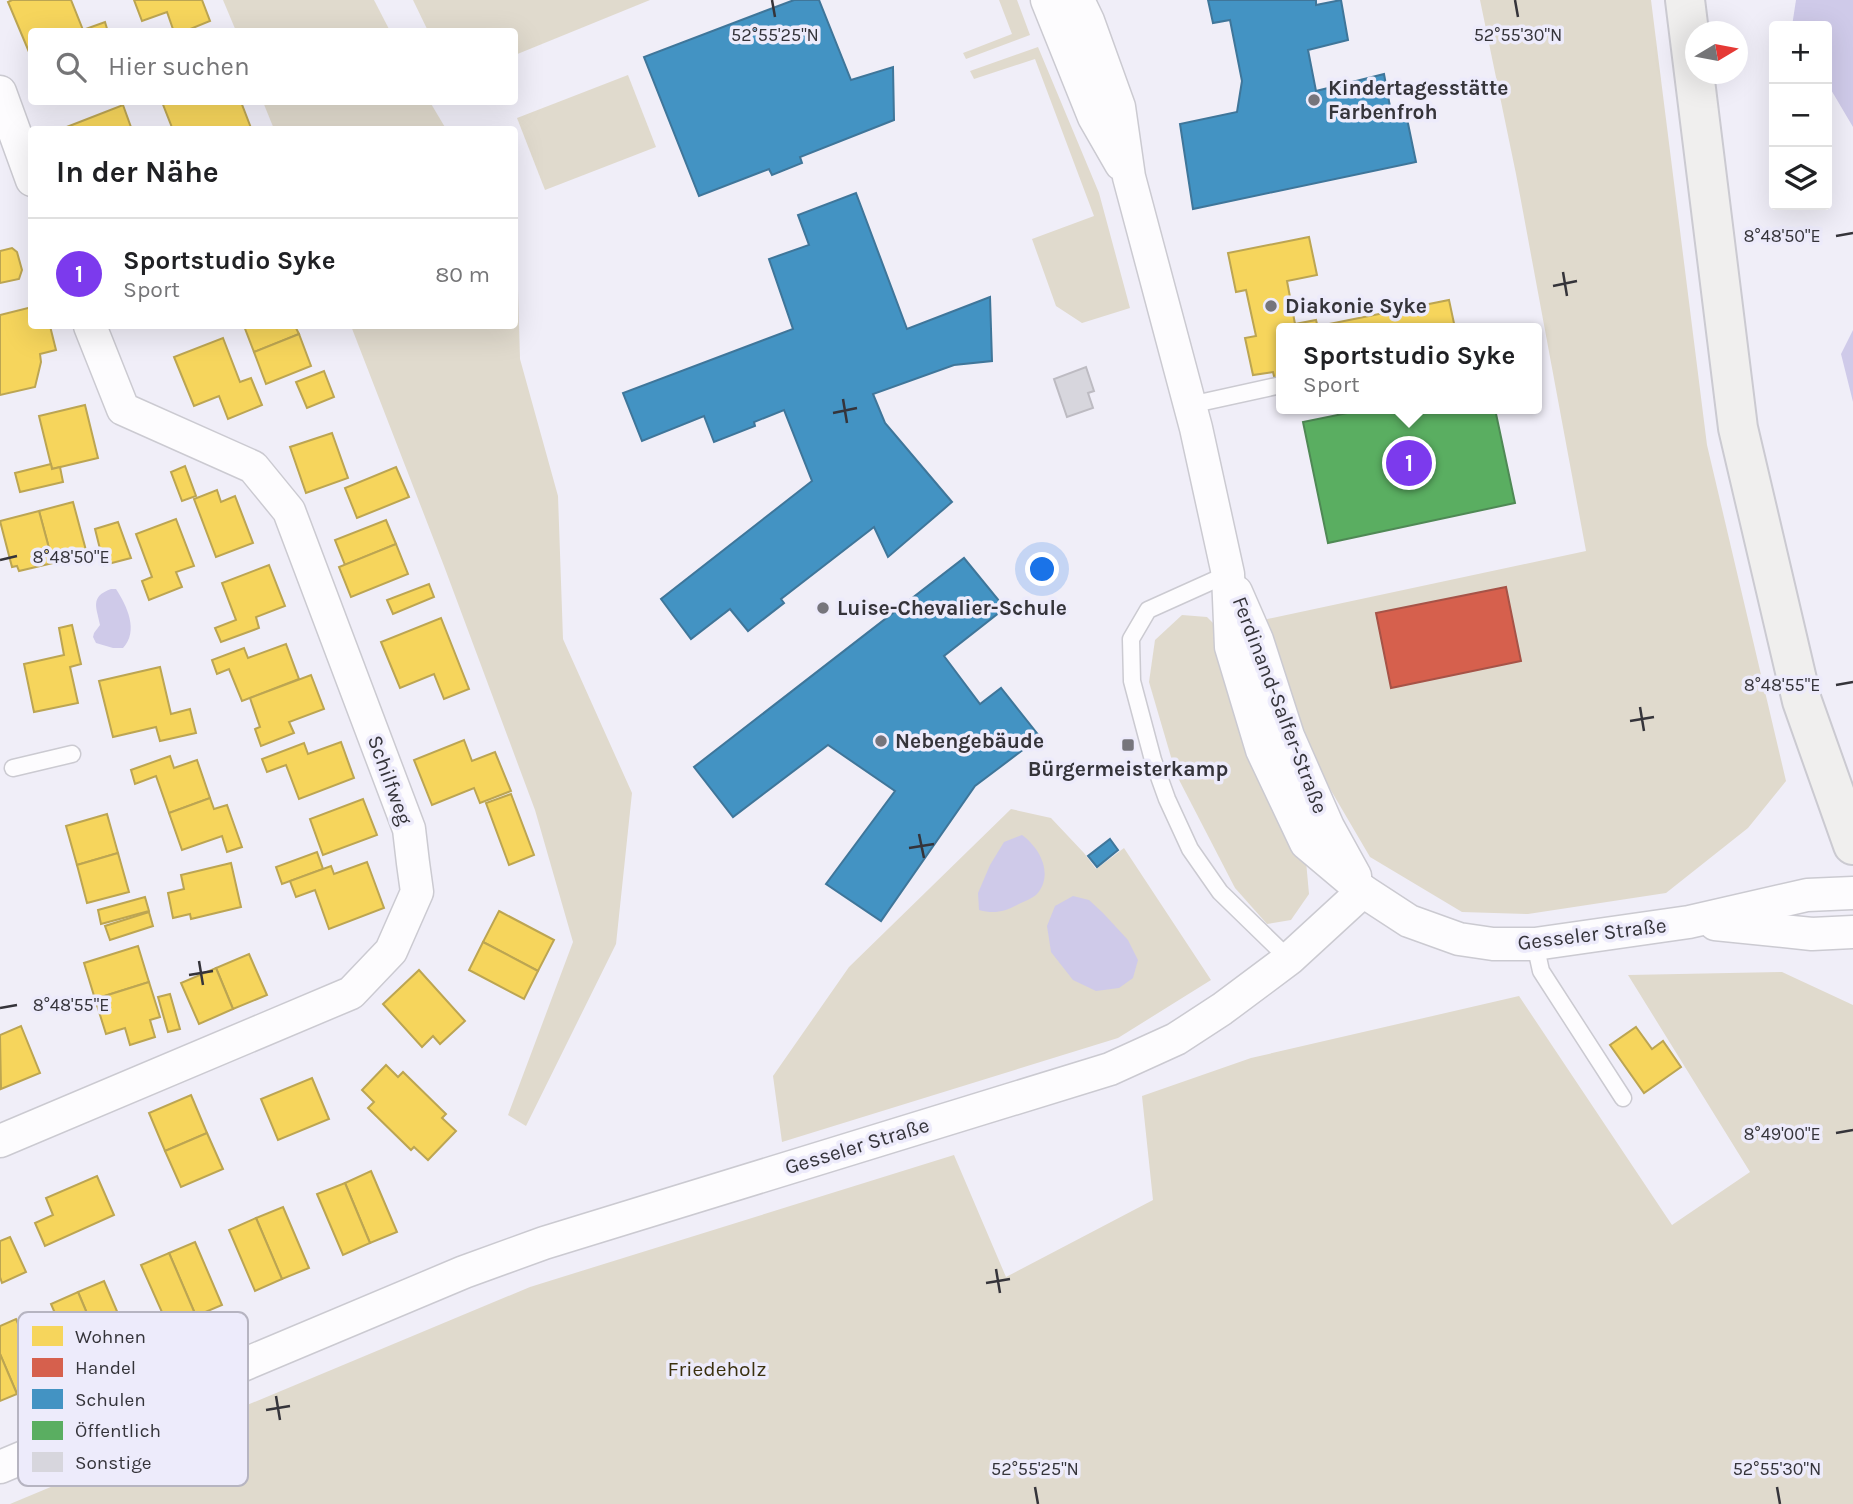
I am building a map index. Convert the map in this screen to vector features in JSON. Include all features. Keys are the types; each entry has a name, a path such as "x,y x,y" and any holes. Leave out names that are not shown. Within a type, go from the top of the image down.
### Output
{"main road":[{"path":"1685,0 1738,428 1802,701 1853,845"}],"street":[{"name":"Ferdinand-Salfer-Straße","path":"1047,0 1094,117 1129,177"},
{"name":"Ferdinand-Salfer-Straße","path":"1078,0 1119,107 1129,177 1190,405 1228,574 1231,647 1262,750 1307,843 1363,891"},
{"path":"0,92 7,133 28,172"},
{"name":"Schilfweg","path":"0,1141 351,993 391,951 417,892 409,829 289,511 253,467 123,409 91,329"},
{"name":"Gesseler Straße","path":"248,1363 464,1272 544,1243 1110,1069 1176,1039 1223,1009 1289,960 1363,891 1409,921 1459,939 1493,944 1535,944 1689,922 1807,895 1853,893"},
{"name":"Gesseler Straße","path":"1689,922 1812,934 1853,932"},
{"name":"Gesseler Straße","path":"0,1467 18,1459"}],"lane":[{"path":"1190,405 1276,385"},
{"path":"1228,574 1148,610 1130,639 1132,681 1153,760 1190,849 1220,892 1289,960"},
{"path":"13,768 72,754"},
{"path":"1535,944 1541,971 1623,1098"}],"green space":[{"path":"223,0 374,0 388,28 235,28"},
{"path":"413,0 650,0 518,54 518,28 427,28"},
{"path":"999,0 1017,0 1030,35 966,59 963,53 1012,34"},
{"path":"1480,0 1651,0 1707,445 1786,781 1748,828 1666,893 1528,914 1462,912 1370,857 1319,770 1263,620 1586,551 1516,174"},
{"path":"1038,47 1099,193 1130,308 1082,323 1056,306 1032,239 1094,216 1035,59 974,79 970,71"},
{"path":"628,75 656,147 545,190 517,118"},
{"path":"264,105 432,105 444,126 273,126"},
{"path":"518,289 520,359 558,496 563,639 632,793 616,944 526,1126 508,1115 573,942 535,810 352,329 518,329"},
{"path":"1182,615 1207,617 1217,627 1306,861 1309,894 1291,920 1267,924 1235,888 1176,774 1149,682 1155,640"},
{"path":"1011,809 1051,818 1096,869 1124,848 1211,980 1118,1038 782,1142 773,1076 849,967"},
{"name":"Friedeholz","path":"1782,972 1853,1005 1853,1504 10,1504 53,1486 248,1486 248,1405 530,1287 954,1155 1006,1277 1153,1200 1142,1096 1251,1058 1519,996 1672,1225 1750,1172 1628,975"}],"shaded area":[{"path":"1796,0 1853,0 1853,127 1832,91 1832,21 1793,21"},
{"path":"1853,330 1853,402 1841,354"},
{"path":"111,589 116,589 130,618 130,634 123,648 96,643 93,637 100,625 97,599"},
{"path":"1022,835 1029,840 1043,862 1042,886 1033,897 1008,909 994,912 979,910 978,893 990,865 1004,842"},
{"path":"1073,896 1089,900 1103,913 1128,940 1138,960 1133,978 1119,988 1096,991 1073,980 1051,952 1047,926 1055,906"}],"building: Wohnen":[{"path":"71,0 82,28 28,28 28,50 8,2"},
{"path":"134,0 202,0 210,21 193,28 173,28 167,12 142,21"},
{"path":"105,22 107,28 88,28"},
{"path":"123,105 131,126 69,126"},
{"path":"163,105 242,105 250,126 171,126"},
{"name":"Diakonie Syke","path":"1309,237 1317,275 1287,281 1295,323 1276,323 1276,384 1273,372 1253,375 1245,338 1256,336 1246,290 1236,292 1228,253"},
{"path":"12,248 17,252 22,270 19,279 0,283 0,251"},
{"path":"1449,300 1454,323 1334,323"},
{"path":"28,308 28,329 51,329 56,350 40,354 41,362 35,387 0,395 0,315"},
{"path":"245,329 296,329 299,334 254,352"},
{"path":"299,334 311,366 266,384 254,352"},
{"path":"223,338 240,382 251,378 262,405 228,419 219,396 194,406 174,357"},
{"path":"324,371 334,397 307,408 296,382"},
{"path":"85,405 98,458 52,469 39,416"},
{"path":"332,433 348,478 306,493 290,447"},
{"path":"51,464 52,469 60,467 63,482 20,492 15,473"},
{"path":"185,466 196,496 182,501 171,472"},
{"path":"396,467 409,497 357,518 345,488"},
{"path":"217,490 221,502 235,496 253,543 216,557 194,499"},
{"path":"73,502 87,554 53,563 39,511"},
{"path":"39,511 53,563 19,571 17,566 12,567 0,521"},
{"path":"176,519 194,566 176,572 182,587 149,600 142,581 152,577 136,534"},
{"path":"386,520 396,544 345,565 335,540"},
{"path":"118,522 131,558 104,565 95,529"},
{"path":"396,544 408,574 351,597 339,567"},
{"path":"269,565 285,606 256,617 259,628 221,642 215,628 236,620 222,583"},
{"path":"429,584 434,597 393,614 387,600"},
{"path":"441,618 469,689 444,699 434,674 400,688 381,642"},
{"path":"72,625 81,664 70,667 78,703 34,712 24,664 64,655 59,628"},
{"path":"286,644 299,679 242,701 229,669 217,674 212,660 244,648 248,658"},
{"path":"160,667 171,714 190,709 196,733 160,741 156,727 113,737 99,681"},
{"path":"311,675 324,709 289,722 294,733 261,746 255,729 260,727 250,698"},
{"path":"464,740 472,761 495,752 511,791 480,803 474,788 432,805 414,760"},
{"path":"341,742 354,778 299,799 286,765 267,772 262,759 304,743 308,754"},
{"path":"170,756 174,768 197,760 210,798 169,813 156,776 135,784 131,770"},
{"path":"511,794 534,855 509,865 486,803"},
{"path":"210,798 214,809 227,805 242,847 227,852 222,836 182,850 169,813"},
{"path":"363,799 377,835 323,855 310,819"},
{"path":"107,814 118,853 77,865 66,826"},
{"path":"317,852 323,869 282,884 276,867"},
{"path":"118,853 129,892 87,903 77,865"},
{"path":"367,862 384,908 329,929 315,890 296,897 290,881 331,866 334,874"},
{"path":"231,863 241,907 191,919 190,914 173,918 168,893 184,889 181,875"},
{"path":"145,897 149,911 101,924 98,910"},
{"path":"499,911 554,940 538,971 483,942"},
{"path":"149,912 153,926 110,940 105,926"},
{"path":"483,942 538,971 524,999 469,970"},
{"path":"138,946 149,982 95,999 84,963"},
{"path":"249,954 267,995 233,1009 216,968"},
{"path":"216,968 233,1009 199,1024 181,983"},
{"path":"419,970 465,1021 440,1044 433,1036 422,1047 383,1004"},
{"path":"149,982 160,1017 150,1020 155,1037 130,1045 125,1028 106,1034 95,999"},
{"path":"170,994 180,1029 168,1032 158,997"},
{"path":"21,1026 40,1073 1,1089 0,1035"},
{"path":"1636,1027 1652,1049 1663,1041 1681,1067 1644,1093 1610,1045"},
{"path":"386,1065 398,1077 403,1072 446,1114 442,1118 456,1131 428,1160 414,1147 411,1150 368,1108 374,1102 362,1090"},
{"path":"312,1078 329,1119 278,1140 261,1099"},
{"path":"191,1095 207,1133 165,1151 149,1113"},
{"path":"207,1133 223,1169 181,1187 165,1151"},
{"path":"371,1171 397,1232 370,1243 345,1183"},
{"path":"97,1176 114,1215 45,1246 35,1223 53,1215 46,1198"},
{"path":"345,1183 370,1243 343,1255 317,1194"},
{"path":"283,1207 309,1268 282,1279 256,1218"},
{"path":"256,1218 282,1279 255,1291 229,1230"},
{"path":"10,1237 26,1272 2,1283 0,1241"},
{"path":"195,1242 222,1305 205,1312 194,1312 169,1253"},
{"path":"169,1253 194,1312 162,1312 141,1265"},
{"path":"104,1281 117,1312 86,1312 78,1292"},
{"path":"78,1292 86,1312 54,1312 51,1304"},
{"path":"16,1319 18,1324 17,1394 0,1354 0,1326"},
{"path":"0,1354 17,1394 0,1401"}],"building: Handel":[{"path":"1506,587 1521,661 1391,688 1376,613"}],"building: Schulen":[{"path":"794,0 819,0 851,80 893,67 894,120 800,157 802,163 772,175 769,169 699,196 644,57"},
{"name":"Kindertagesstätte Farbenfroh","path":"1208,0 1316,0 1316,5 1341,0 1348,40 1308,50 1316,91 1384,74 1391,112 1405,109 1416,162 1193,209 1180,124 1237,112 1242,81 1230,20 1213,23"},
{"path":"856,193 907,329 990,297 992,361 954,365 873,394 885,423 952,502 888,557 874,527 781,599 784,603 748,631 730,609 691,639 661,599 812,481 784,410 754,422 755,426 714,442 704,416 642,441 623,393 793,329 769,259 809,245 798,215"},
{"name":"Nebengebäude","path":"964,558 1005,608 944,656 980,704 1001,688 1040,737 975,786 881,921 826,884 895,791 828,745 733,817 694,767"},
{"path":"1110,839 1118,850 1097,867 1088,856"}],"building: Öffentlich":[{"path":"1342,414 1496,414 1515,503 1328,543 1303,422"}],"building: Sonstige":[{"path":"1086,367 1094,391 1088,393 1093,408 1067,417 1054,379"}],"place":[{"name":"Kindertagesstätte Farbenfroh","path":"1314,100"},
{"name":"Diakonie Syke","path":"1271,306"},
{"name":"Sportstudio Syke","path":"1409,463"},
{"name":"Luise-Chevalier-Schule","path":"823,608"},
{"name":"Nebengebäude","path":"881,741"},
{"name":"Bürgermeisterkamp","path":"1128,745"}]}
